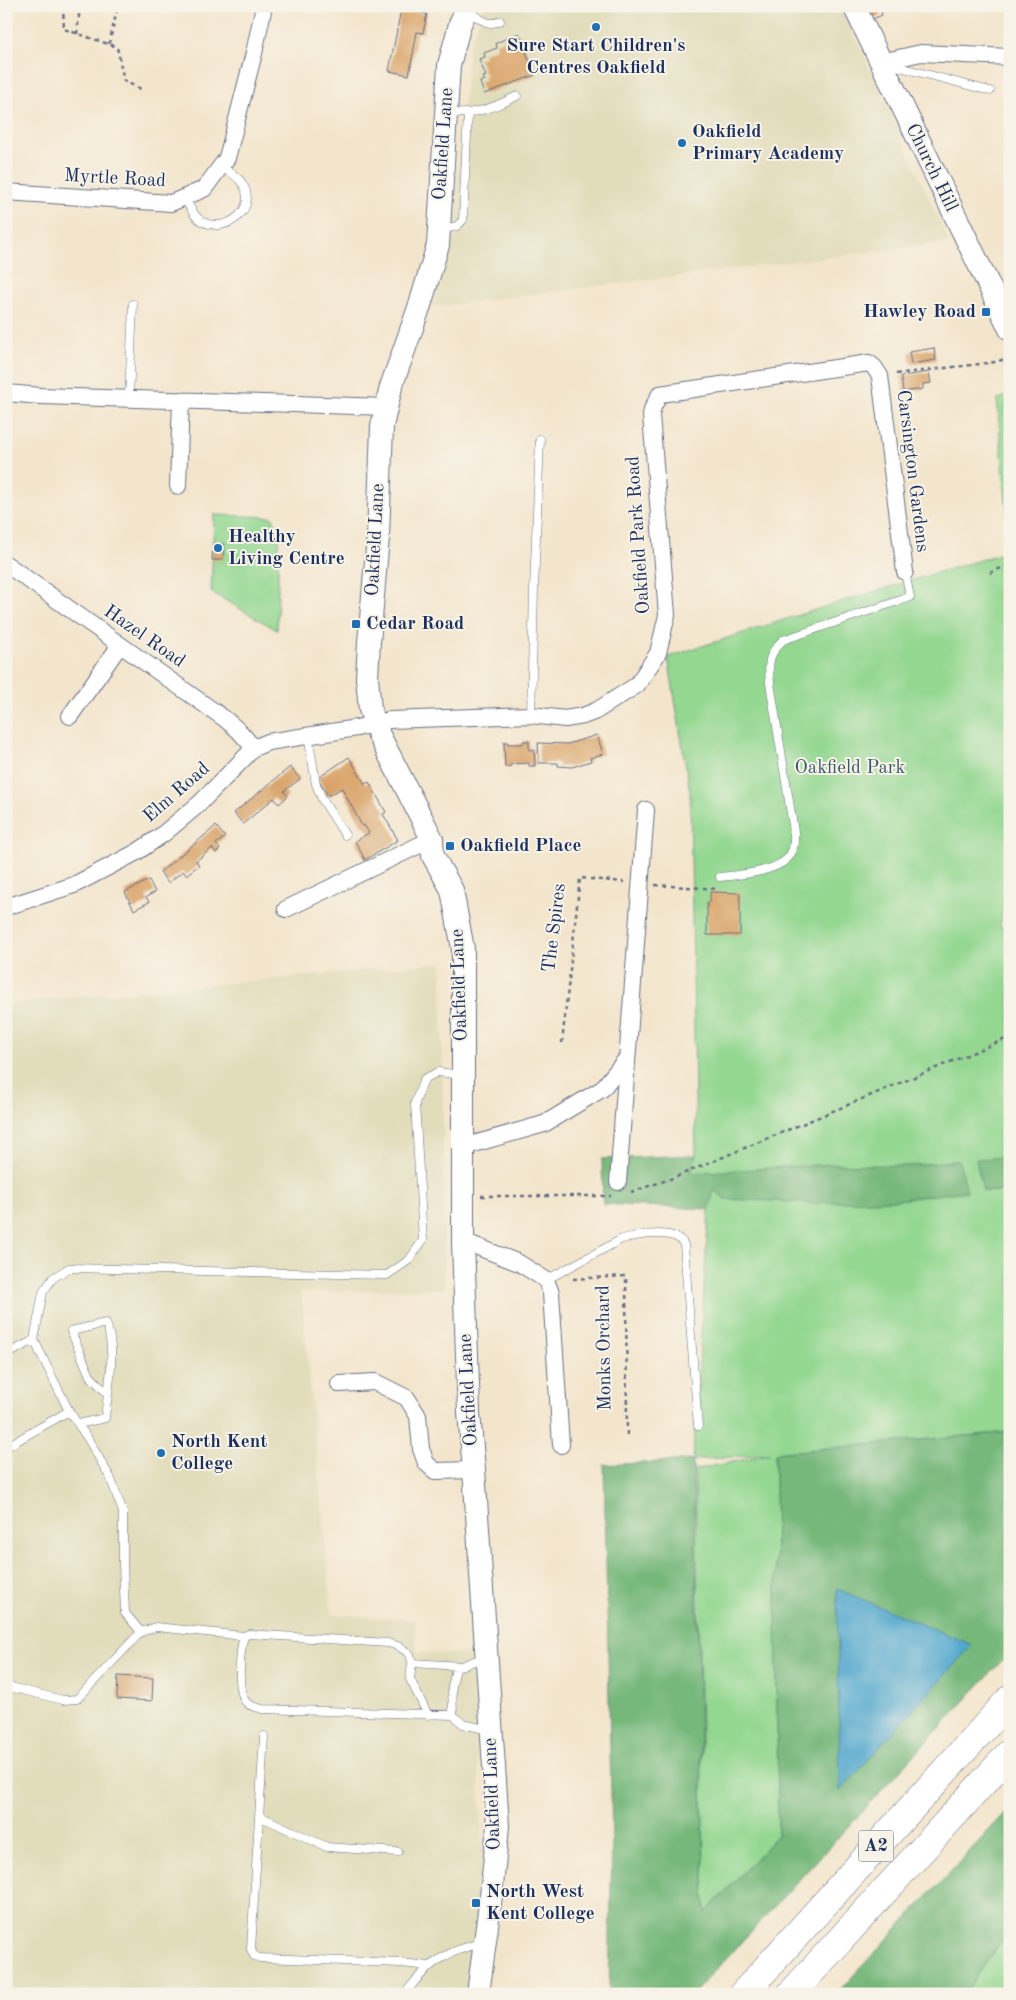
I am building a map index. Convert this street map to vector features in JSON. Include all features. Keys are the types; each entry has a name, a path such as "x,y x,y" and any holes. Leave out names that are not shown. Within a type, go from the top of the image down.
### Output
{"highway":[{"name":"A2","path":"743,1994 1010,1699"},
{"name":"A2","path":"791,1994 1010,1753"}],"street":[{"name":"Myrtle Road","path":"6,192 171,203 204,189 227,158 264,6"},
{"name":"Church Hill","path":"854,6 1010,329"},
{"name":"Oakfield Lane","path":"467,8 460,24 449,65 438,245 386,407 381,439 378,537 367,663 370,704 374,724 432,840 433,856 452,890 463,949 462,1196 468,1413 474,1470 498,1826 478,1994"},
{"path":"881,62 921,53 1010,57"},
{"name":"Oakfield Park Road","path":"374,724 390,720 531,714 564,719 583,716 596,711 637,685 658,653 667,615 651,415 660,394 869,363 880,376"},
{"name":"Carsington Gardens","path":"880,376 905,572"},
{"path":"6,393 386,407"},
{"path":"178,486 182,400"},
{"name":"Hazel Road","path":"6,564 225,719 254,748"},
{"path":"70,716 120,645"},
{"name":"Elm Road","path":"6,906 38,898 74,885 138,852 200,804 254,748 274,740 374,724"},
{"path":"622,1190 627,1058 646,810"},
{"path":"286,909 432,840"},
{"path":"463,1147 544,1124 602,1089 627,1058"},
{"path":"463,1241 519,1263 546,1280 551,1294 561,1445"},
{"path":"338,1384 375,1382 407,1398 418,1416 421,1449 426,1463 435,1471 474,1470"}],"lane":[{"path":"467,8 486,23 494,24 500,22"},
{"path":"881,62 990,92"},
{"path":"446,113 468,113 491,108 516,96"},
{"path":"438,230 458,226 463,220 468,113"},
{"path":"184,197 202,222 218,226 232,222 242,213 246,190 241,181 221,166"},
{"path":"129,398 132,304"},
{"path":"531,714 540,439"},
{"path":"720,877 749,874 781,863 789,856 794,845 794,832 768,666 773,650 784,640 910,597 905,572"},
{"path":"308,735 316,784 322,799 345,835"},
{"path":"141,1632 125,1613 122,1564 123,1512 110,1477 69,1411 34,1340 43,1292 53,1278 69,1268 387,1275 409,1260 423,1240 415,1103 424,1079 438,1072 463,1075"},
{"path":"546,1280 590,1258 604,1247 622,1239 633,1236 668,1235 679,1237 684,1245 698,1426"},
{"path":"78,1424 105,1418 108,1394 110,1372 110,1334 106,1323 71,1331 90,1376 108,1394"},
{"path":"6,1355 34,1340"},
{"path":"6,1447 69,1411"},
{"path":"6,1686 63,1700 77,1699 141,1632 156,1627 244,1636 249,1634 388,1643 398,1646 410,1654 412,1663 410,1680 428,1715"},
{"path":"244,1636 240,1691 246,1703 252,1706 262,1708 453,1715 463,1724 491,1730"},
{"path":"453,1715 454,1674 456,1668 486,1657"},
{"path":"412,1663 461,1666"},
{"path":"264,1736 251,1949 254,1956 260,1958 401,1963 429,1966"},
{"path":"259,1816 327,1847 398,1852"},
{"path":"407,1992 421,1973 429,1966 462,1947 485,1942"}],"path":[{"path":"63,6 64,29 117,47 124,80 141,89"},
{"path":"77,34 80,6"},
{"path":"110,44 118,6"},
{"path":"880,376 996,362 1010,357"},
{"path":"1010,404 1006,412 1010,443"},
{"path":"990,573 1010,564"},
{"name":"The Spires","path":"562,1043 580,878 640,884"},
{"path":"640,884 719,889"},
{"path":"462,1196 622,1190 673,1178 1010,1038"},
{"name":"Monks Orchard","path":"546,1280 626,1276 627,1436"}],"shaded area":[{"name":"Oakfield Primary Academy","path":"484,6 841,6 949,242 431,307 451,240 469,46"},
{"name":"North Kent College","path":"442,963 444,1289 301,1292 332,1614 415,1620 417,1653 472,1654 483,1855 467,1994 6,1994 6,1004"}],"green space":[{"path":"1010,394 1010,523 1008,523 997,400"},
{"path":"214,515 272,517 279,529 277,630 211,592"},
{"name":"Oakfield Park","path":"1010,551 1010,858 1000,927 1010,928 1010,1432 775,1453 778,1835 705,1914 695,1470 769,1454 693,1460 709,1209 692,1184 691,1179 696,1155 690,792 668,657 846,600"},
{"path":"696,1155 691,1173 834,1164 908,1166 959,1160 967,1191 896,1200 814,1203 725,1199 714,1190 709,1209 603,1204 602,1159"},
{"path":"1010,1157 1010,1192 983,1191 976,1159"},
{"path":"1010,1432 1010,1652 693,1994 609,1994 612,1840 604,1465 693,1460 705,1913 778,1835 775,1453"},
{"path":"1010,1808 1010,1929 964,1994 836,1994"},
{"path":"1010,1929 1010,1994 964,1994"}],"water":[{"path":"837,1589 972,1645 840,1791"}],"building":[{"path":"862,6 888,6 889,10 881,12 882,15 868,21"},
{"path":"401,9 427,14 423,33 417,32 409,75 389,71"},
{"path":"519,33 535,75 484,94 480,82 485,80 483,77 486,76 479,59 485,57 484,53 497,48 496,43"},
{"path":"934,348 936,360 911,364 909,352"},
{"path":"1010,359 1010,375 1004,362"},
{"path":"929,372 931,383 923,384 923,389 903,392 901,376"},
{"name":"Healthy Living Centre","path":"213,544 224,544 223,560 212,560"},
{"path":"597,735 603,754 590,758 591,761 572,767 558,766 558,763 539,763 538,743 568,744"},
{"path":"523,741 529,741 529,750 534,749 535,766 529,766 529,763 511,764 511,766 505,767 504,742 508,742 508,744 523,744"},
{"path":"349,757 365,784 369,782 386,812 383,814 398,840 365,860 355,841 369,833 364,825 362,826 342,788 328,796 318,778"},
{"path":"290,767 300,779 284,791 288,796 279,804 274,798 243,824 234,813"},
{"path":"216,826 225,837 216,844 220,849 216,853 212,848 196,861 199,865 186,875 183,871 168,883 160,872"},
{"path":"149,880 155,892 146,897 149,902 134,910 125,892"},
{"path":"710,892 740,893 740,935 707,935 707,902 710,902"},
{"path":"118,1676 153,1678 152,1701 117,1699"}],"place":[{"name":"Sure Start Children's Centres Oakfield","path":"596,27"},
{"name":"Oakfield Primary Academy","path":"682,143"},
{"name":"Hawley Road","path":"986,312"},
{"name":"Healthy Living Centre","path":"218,548"},
{"name":"Cedar Road","path":"356,624"},
{"name":"Oakfield Place","path":"450,846"},
{"name":"North Kent College","path":"161,1453"},
{"name":"North West Kent College","path":"476,1903"}]}
